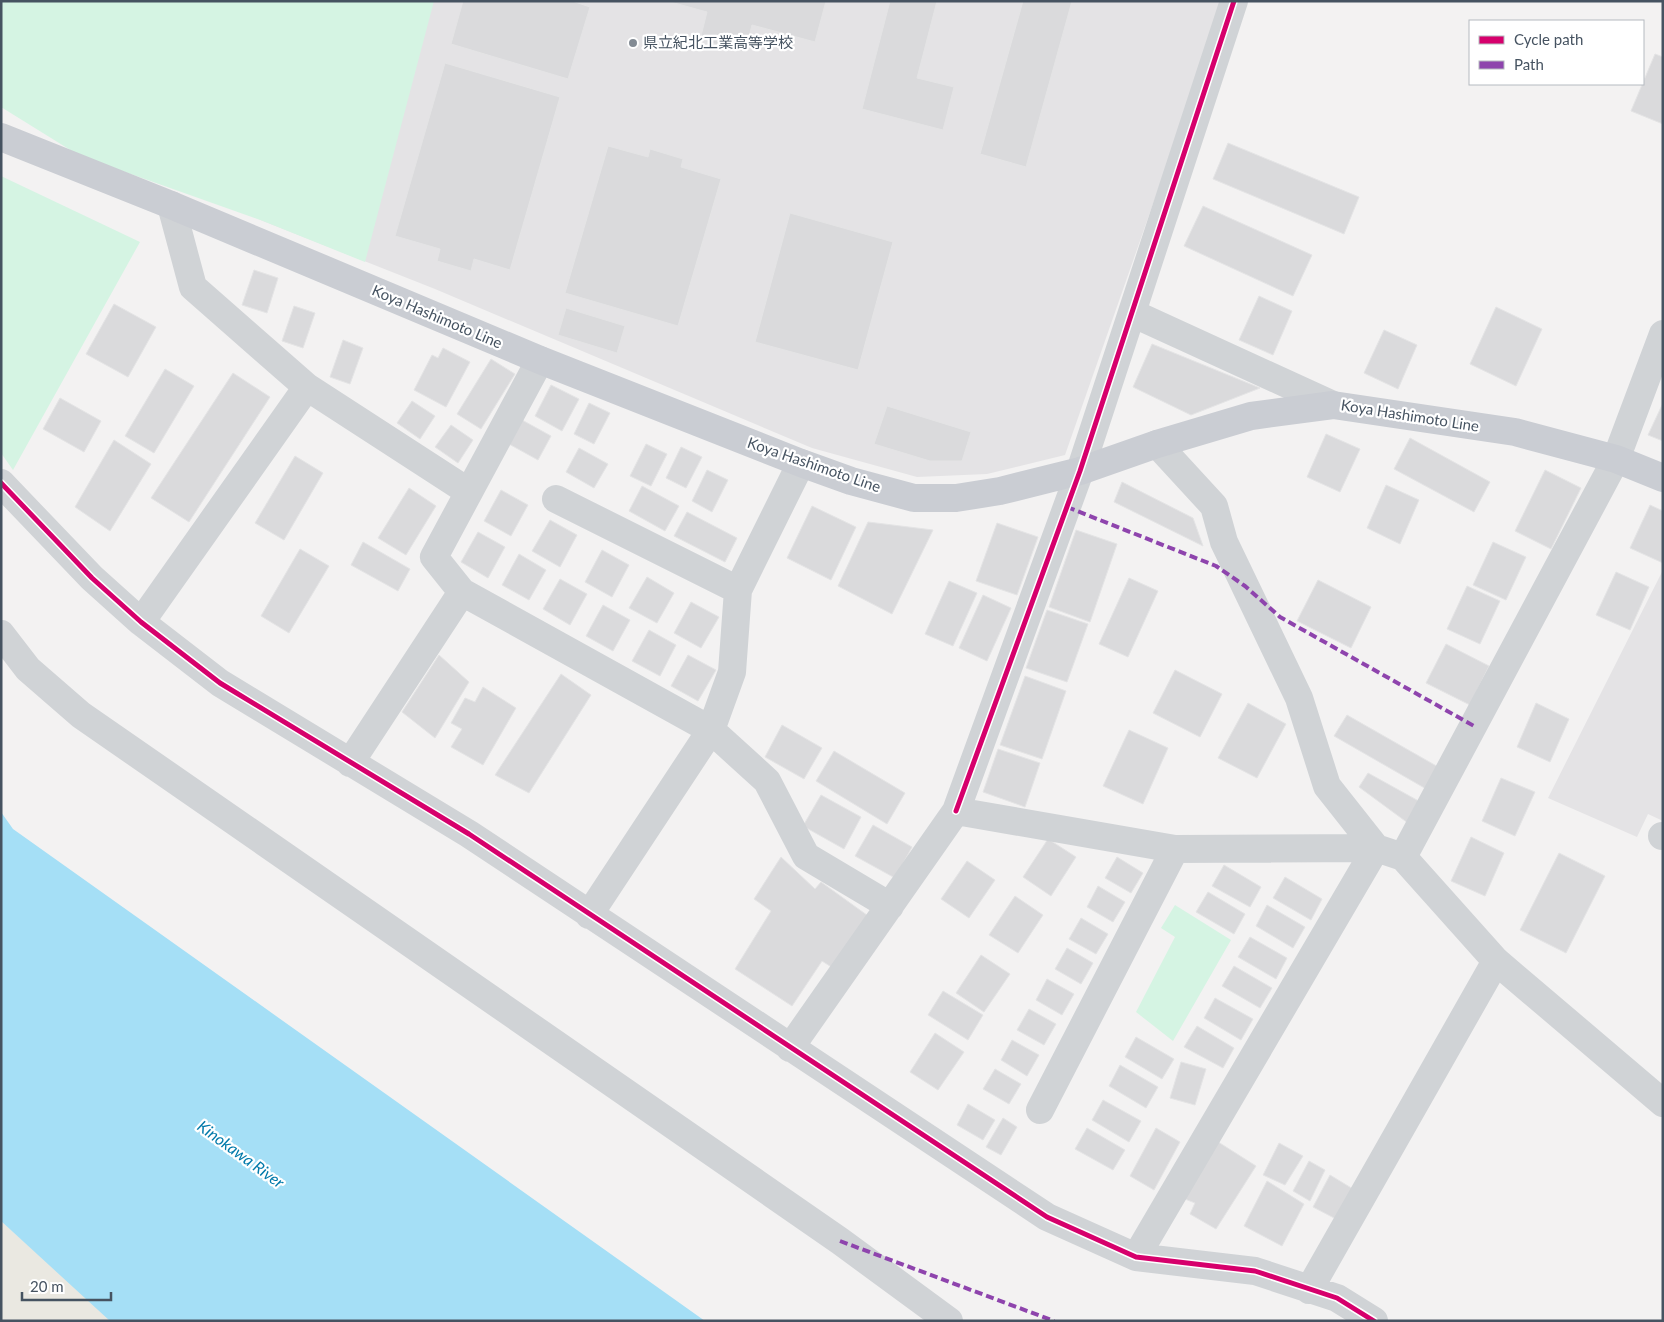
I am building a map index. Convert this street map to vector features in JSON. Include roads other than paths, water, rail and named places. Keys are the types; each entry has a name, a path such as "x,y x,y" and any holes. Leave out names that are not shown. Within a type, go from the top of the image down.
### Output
{"main road":[{"name":"Koya Hashimoto Line","path":"1,137 171,205 540,360 801,464 851,481 914,498 956,498 982,494 1080,471 1157,444 1251,416 1333,405 1515,432 1616,459 1663,478"}],"street":[{"path":"790,1048 956,811 1080,471 1234,1"},
{"path":"171,205 193,287 307,387 469,492"},
{"path":"1132,313 1333,405"},
{"path":"1403,858 1616,459 1663,334"},
{"path":"540,360 434,557 462,592 711,730 767,781 806,856 890,906"},
{"path":"141,622 307,387"},
{"path":"1157,444 1214,506 1224,542 1299,698 1327,786 1376,848"},
{"path":"589,915 711,730 732,672 738,590 801,464"},
{"path":"1,483 92,578 141,622 220,683 469,834 1047,1217 1136,1258 1255,1271 1336,1298 1374,1321"},
{"path":"556,499 738,590"},
{"path":"350,763 462,592"},
{"path":"1,634 28,669 81,715 840,1241 950,1321"},
{"path":"956,811 1175,849 1376,848 1403,858 1496,961 1663,1103"},
{"path":"1136,1258 1376,848"},
{"path":"1040,1110 1175,849"},
{"path":"1310,1290 1496,961"}],"water":[{"name":"Kinokawa River","path":"1,812 13,829 705,1321 110,1321 1,1221"}],"place":[{"name":"県立紀北工業高等学校","path":"633,43"}]}
